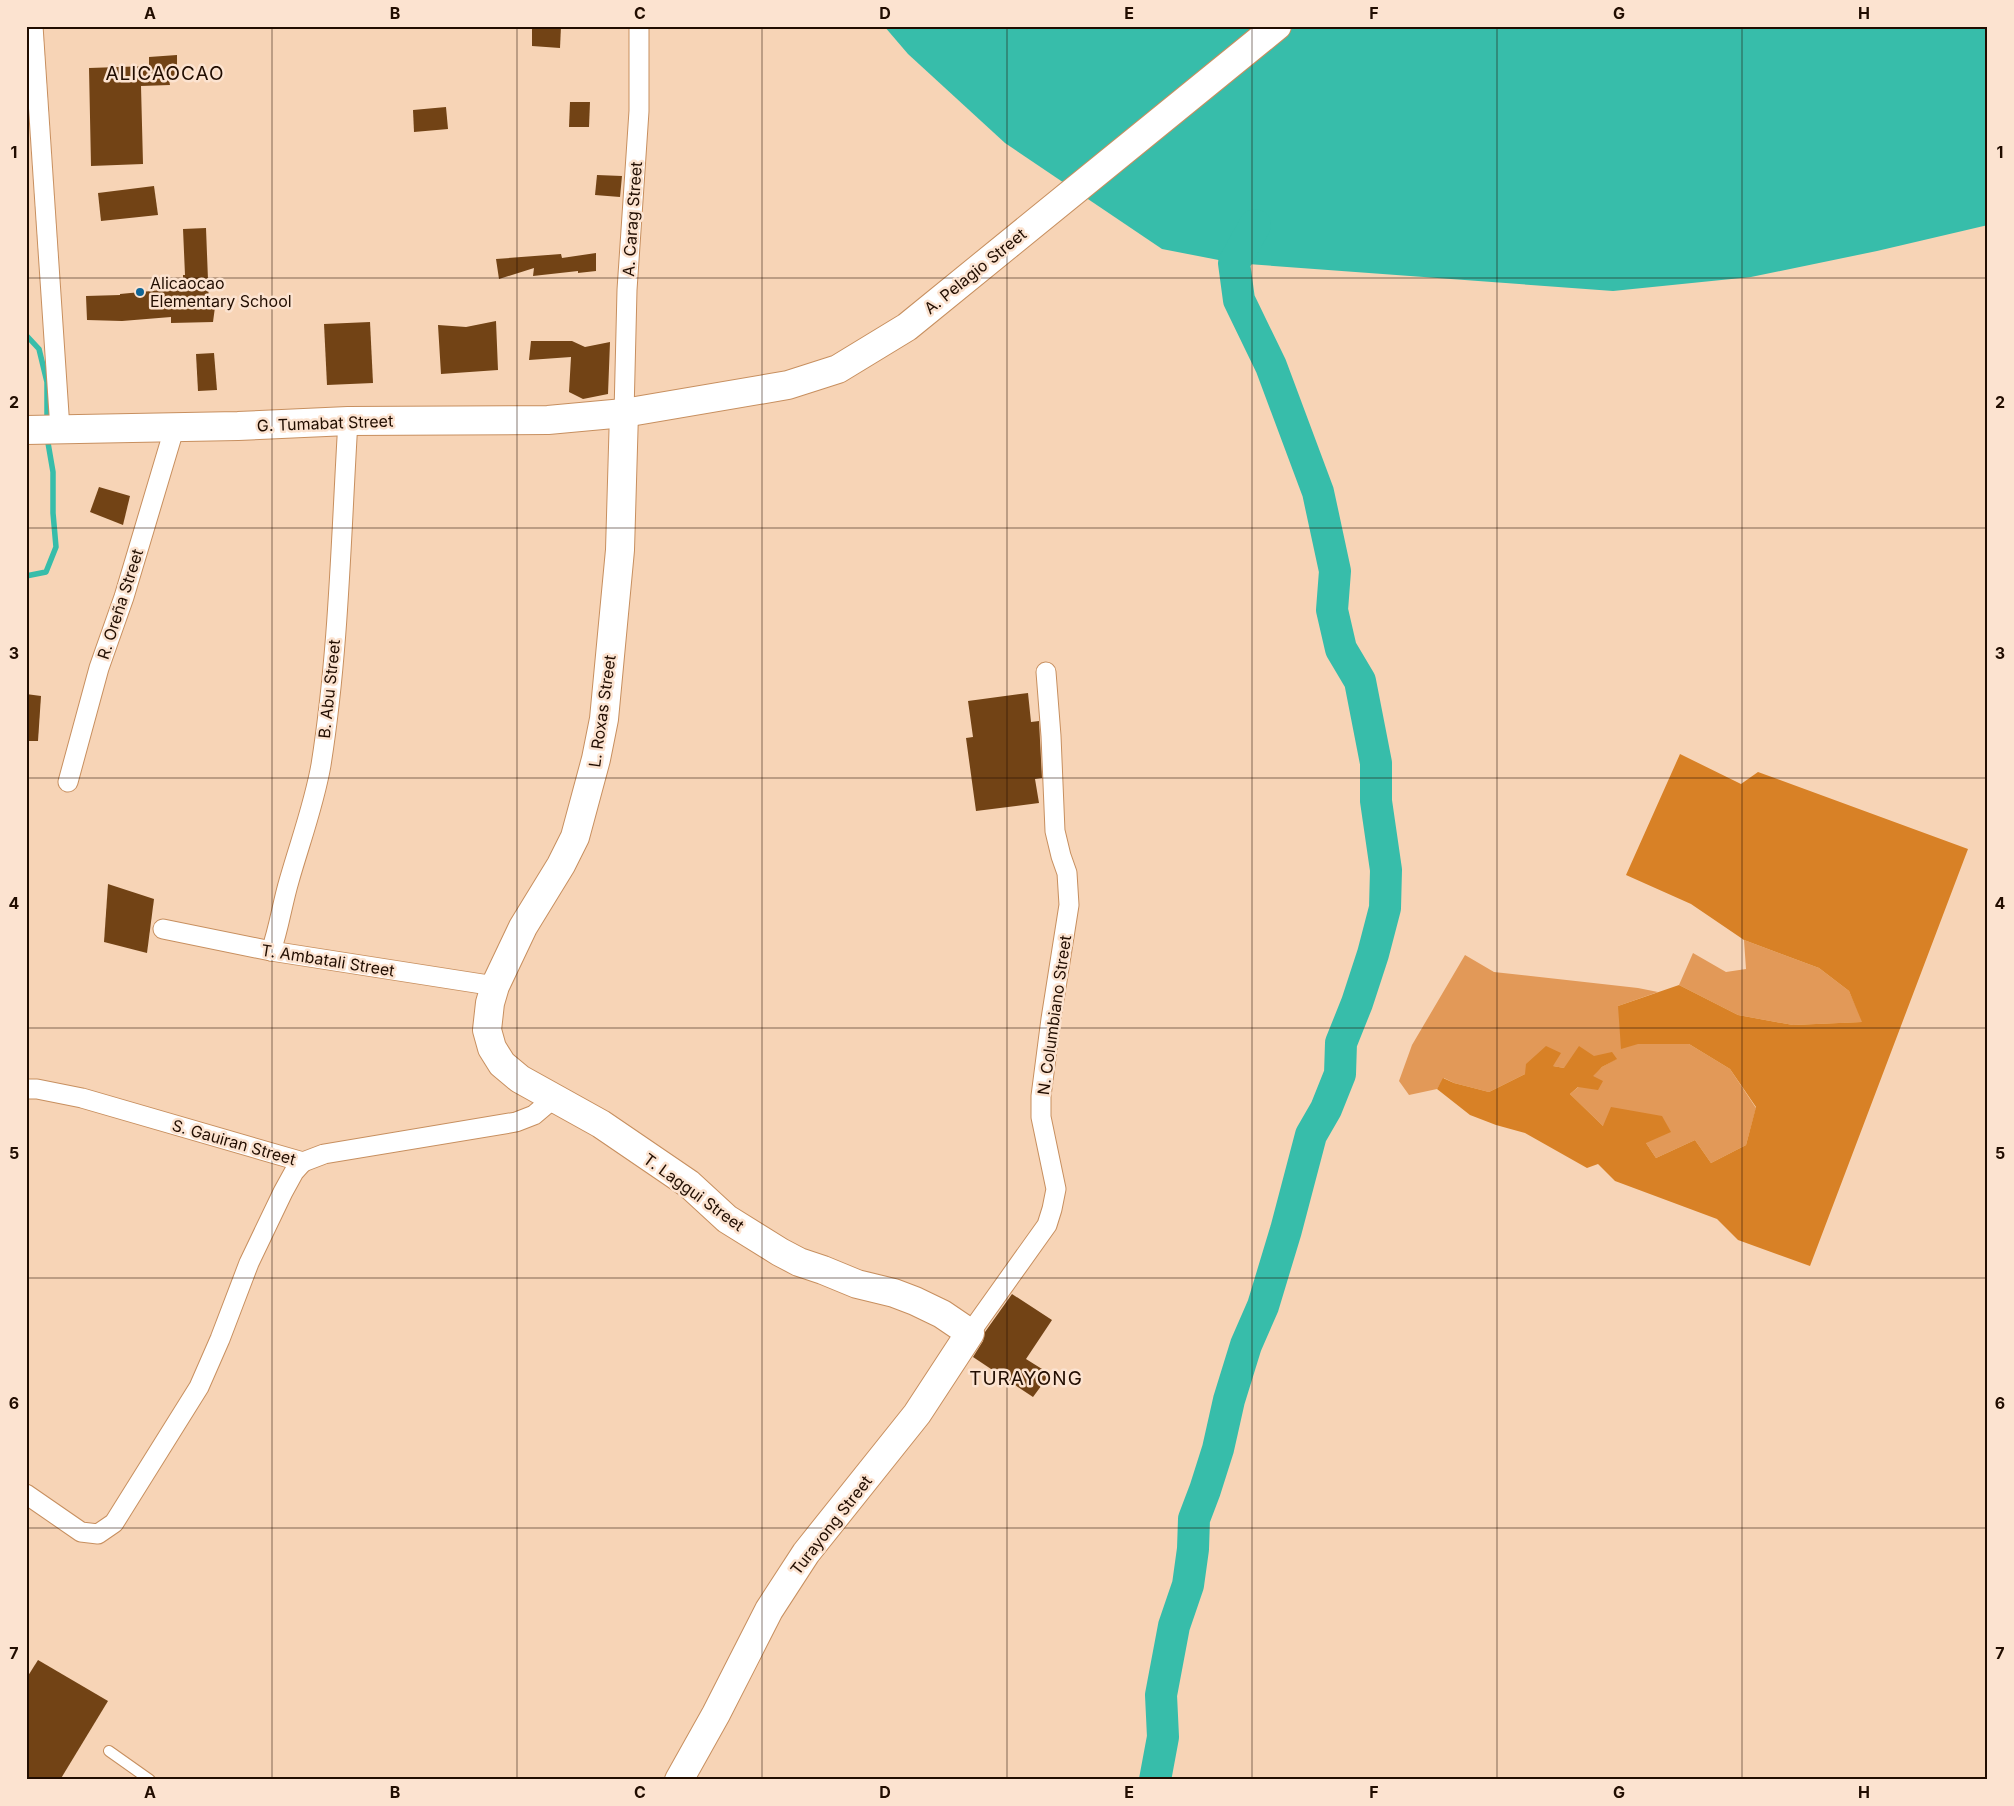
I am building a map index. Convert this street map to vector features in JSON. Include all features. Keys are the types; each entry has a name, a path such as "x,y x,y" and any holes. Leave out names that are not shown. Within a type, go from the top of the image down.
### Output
{"street":[{"path":"33,26 45,430"},
{"name":"A. Carag Street","path":"624,413 627,290 639,110 639,26"},
{"name":"A. Pelagio Street","path":"624,413 788,385 838,369 906,327 1277,26"},
{"name":"G. Tumabat Street","path":"45,430 238,426 348,421 548,420 624,413"},
{"name":"L. Roxas Street","path":"495,986 523,927 575,837 596,759 604,719 620,550 624,413"},
{"name":"B. Abu Street","path":"271,951 279,927 288,882 310,814 321,766 333,660 348,421"},
{"name":"R. Oreña Street","path":"68,782 99,668 124,597 175,426"},
{"name":"N. Columbiano Street","path":"970,1333 1047,1225 1056,1189 1041,1117 1041,1096 1066,928 1069,888 1067,873 1060,856 1055,831 1046,672"},
{"name":"T. Ambatali Street","path":"163,929 271,951 495,986"},
{"name":"T. Laggui Street","path":"495,986 490,1004 487,1030 492,1048 502,1064 520,1079 600,1124 688,1184 727,1219 780,1252 799,1262 857,1284 894,1293 915,1301 942,1314 970,1333"},
{"name":"S. Gauiran Street","path":"26,1089 37,1089 82,1098 303,1162 324,1154 516,1122 534,1115 554,1098"},
{"path":"26,1494 81,1532 98,1534 114,1523 199,1386 220,1340 253,1254 283,1192 294,1172 303,1162"},
{"name":"Turayong Street","path":"679,1780 716,1714 769,1610 806,1553 917,1414 970,1333"}],"lane":[{"path":"109,1751 150,1780"}],"shaded area":[{"path":"1680,754 1741,784 1758,772 1968,849 1810,1266 1738,1240 1717,1219 1615,1181 1598,1164 1587,1168 1525,1133 1470,1115 1437,1089 1443,1078 1454,1083 1489,1092 1525,1074 1526,1064 1546,1046 1561,1053 1553,1066 1564,1068 1579,1046 1594,1056 1612,1052 1617,1059 1602,1067 1593,1076 1603,1081 1598,1090 1578,1087 1570,1094 1603,1126 1611,1107 1662,1116 1671,1132 1646,1143 1656,1158 1695,1140 1711,1163 1746,1145 1756,1107 1730,1069 1689,1044 1638,1044 1621,1049 1618,1006 1679,985 1738,1015 1793,1025 1862,1022 1849,991 1819,968 1744,940 1691,904 1626,875"},
{"path":"1744,940 1819,968 1849,991 1863,1022 1793,1025 1738,1015 1679,985 1693,953 1726,972 1746,969"},
{"path":"1465,955 1494,972 1638,988 1658,992 1618,1006 1638,1044 1689,1044 1730,1069 1756,1108 1746,1145 1711,1163 1695,1140 1656,1158 1646,1143 1603,1126 1570,1094 1602,1067 1616,1059 1564,1068 1553,1066 1525,1074 1489,1092 1454,1083 1444,1078 1437,1089 1409,1095 1399,1081 1412,1045"}],"water":[{"path":"884,26 1988,26 1988,225 1877,251 1751,277 1613,291 1234,263 1162,249 1005,143 908,54"}],"building":[{"path":"532,26 561,26 560,48 532,46"},
{"path":"177,55 177,80 169,80 170,85 141,86 143,164 91,166 89,68 149,66 149,57"},
{"path":"570,102 590,102 589,127 569,127"},
{"path":"446,107 448,129 414,132 413,110"},
{"path":"597,175 622,176 620,197 595,195"},
{"path":"154,186 158,215 101,221 98,193"},
{"path":"206,228 209,306 215,307 213,322 171,323 171,317 122,321 87,320 86,296 120,295 183,288 183,275 185,275 183,229"},
{"path":"596,253 596,271 533,276 534,268 499,279 496,259 561,254 562,258"},
{"path":"496,321 498,370 441,374 438,325 466,327"},
{"path":"370,322 373,383 327,385 324,324"},
{"path":"531,341 572,341 585,347 610,342 608,394 583,399 569,392 571,357 529,360"},
{"path":"214,353 217,390 198,391 196,354"},
{"path":"99,487 130,496 123,525 90,512"},
{"path":"1028,693 1031,722 1039,721 1042,778 1035,779 1039,803 976,811 966,738 973,737 968,701"},
{"path":"26,694 41,696 38,741 26,741"},
{"path":"108,884 154,899 147,953 104,942"},
{"path":"1012,1294 1052,1320 1026,1359 1050,1374 1033,1397 973,1357 983,1341 985,1332"},
{"path":"38,1660 108,1701 60,1780 26,1780 26,1679"}],"waterway":[{"path":"1155,1780 1163,1737 1161,1695 1174,1626 1188,1585 1193,1549 1194,1519 1218,1449 1229,1400 1246,1345 1263,1306 1286,1230 1311,1135 1326,1109 1340,1074 1341,1043 1357,1003 1373,954 1385,908 1386,870 1376,801 1376,763 1360,681 1341,649 1332,610 1335,571 1318,492 1271,366 1239,300 1234,263 1255,225"},
{"path":"26,335 39,349 47,382 47,423"},
{"path":"26,576 46,572 56,547 53,513 53,472 47,437"}],"place":[{"name":"Alicaocao Elementary School","path":"140,292"}],"district":[{"name":"ALICAOCAO","path":"165,73"},
{"name":"TURAYONG","path":"1026,1378"}]}
